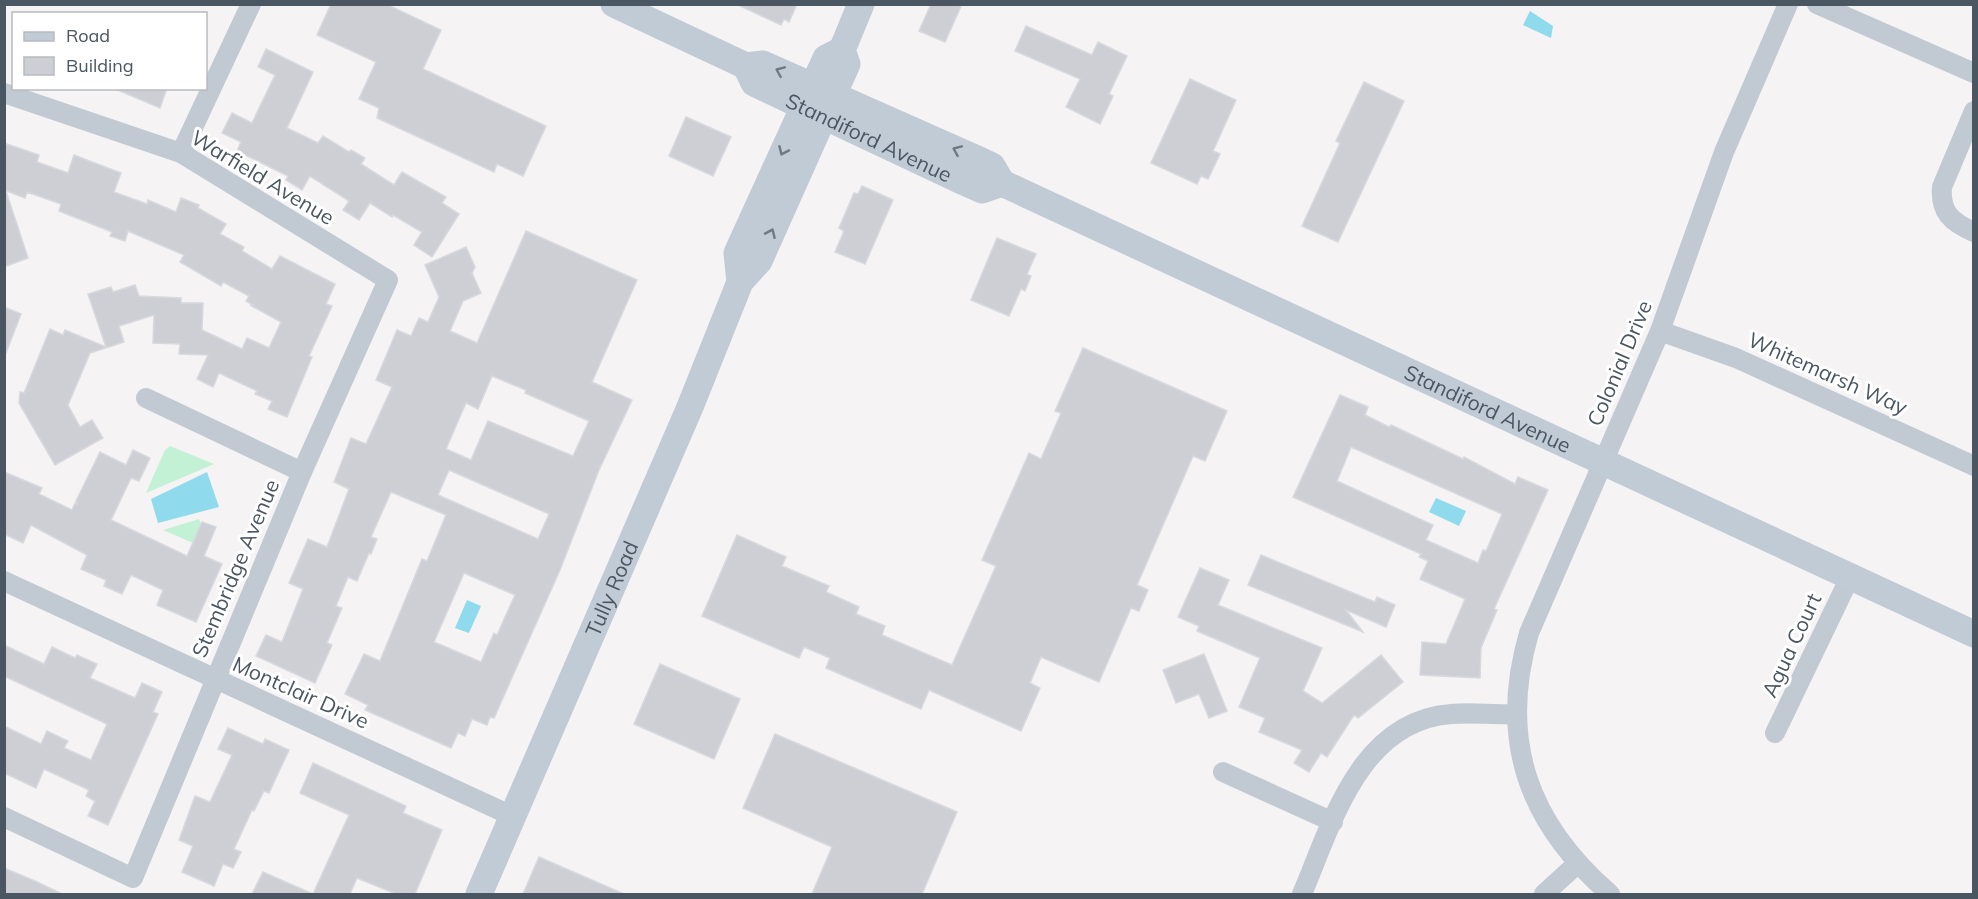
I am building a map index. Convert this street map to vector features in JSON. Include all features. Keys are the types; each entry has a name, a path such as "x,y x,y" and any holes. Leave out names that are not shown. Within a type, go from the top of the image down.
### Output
{"main road":[{"name":"Standiford Avenue","path":"614,4 746,66 764,64 818,100 982,190 1002,183 1974,634"},
{"name":"Tully Road","path":"479,894 690,407 740,282 738,253 818,100 827,55 842,50 861,4"}],"street":[{"path":"181,153 251,4"},
{"name":"Colonial Drive","path":"1610,894 1577,864 1542,816 1530,789 1522,762 1515,714 1522,658 1529,633 1660,331 1724,152 1788,4"},
{"path":"1816,4 1974,73"},
{"name":"Warfield Avenue","path":"4,93 181,153 388,280"},
{"path":"1974,111 1942,187 1943,208 1957,224 1974,232"},
{"name":"Stembridge Avenue","path":"4,817 133,878 302,472 388,280"},
{"name":"Whitemarsh Way","path":"1660,331 1737,358 1974,466"},
{"path":"146,398 302,472"},
{"name":"Agua Court","path":"1775,733 1850,577"},
{"name":"Montclair Drive","path":"4,581 512,816"},
{"path":"1302,894 1354,776 1370,756 1390,737 1409,726 1451,714 1515,714"},
{"path":"1223,772 1333,822"},
{"path":"1544,894 1577,864"}],"green space":[{"path":"170,446 214,464 146,493 165,450"},
{"path":"199,519 201,524 193,543 163,530"}],"water":[{"path":"1530,11 1553,26 1551,38 1523,25"},
{"path":"207,472 219,507 158,523 151,499"},
{"path":"1436,498 1466,511 1459,526 1429,512"},
{"path":"467,600 481,606 469,633 455,628"}],"building":[{"path":"331,4 386,4 441,30 423,69 546,126 523,176 497,164 494,172 377,118 379,108 359,99 376,62 317,35"},
{"path":"736,4 797,4 789,22 784,19 781,25"},
{"path":"931,4 962,4 945,42 919,31"},
{"path":"1026,26 1092,55 1098,42 1127,56 1109,94 1113,96 1100,124 1066,107 1080,79 1015,51"},
{"path":"266,49 313,72 287,128 318,143 323,136 349,152 351,150 365,158 361,164 394,185 402,172 446,197 442,203 459,214 432,257 414,245 422,232 370,203 359,220 343,210 349,201 310,176 302,190 286,180 288,176 237,151 241,142 222,133 232,113 252,123 275,75 258,67"},
{"path":"1190,79 1236,100 1213,151 1220,154 1208,179 1201,176 1197,184 1151,163"},
{"path":"1364,82 1404,101 1338,242 1302,226 1340,143 1336,141"},
{"path":"118,90 166,90 160,108"},
{"path":"686,117 731,137 713,176 669,156"},
{"path":"4,143 39,155 37,162 68,173 74,155 121,173 114,192 147,204 148,200 176,212 181,198 199,205 198,208 226,224 220,234 244,247 242,251 272,269 280,256 335,284 326,304 332,306 309,356 312,357 287,417 268,409 272,401 255,394 257,391 219,373 213,387 197,379 208,355 179,354 180,344 153,343 154,315 119,326 124,342 90,353 68,405 80,427 92,420 103,438 55,465 19,403 20,392 24,393 50,329 63,335 65,330 106,347 88,294 111,287 113,292 135,285 139,296 181,298 181,303 203,303 202,330 242,349 247,338 269,348 281,322 250,305 253,305 246,301 249,296 223,282 221,286 180,262 184,255 128,231 125,241 110,236 112,232 59,211 61,204 27,192 25,198 4,190"},
{"path":"862,186 893,200 865,264 835,252 844,231 839,228 854,193 858,194"},
{"path":"6,191 28,258 4,267 4,192"},
{"path":"526,231 637,280 592,382 632,400 599,470 560,570 494,718 490,717 487,725 472,719 465,736 458,733 451,748 365,710 368,705 345,694 364,654 380,661 422,559 427,561 446,515 391,492 371,537 377,539 371,554 369,553 357,581 348,577 336,606 342,608 327,643 332,645 315,683 256,656 266,635 282,642 303,589 289,583 308,539 327,547 349,489 334,482 351,438 366,444 392,387 376,380 397,330 411,336 419,318 428,322 439,297 425,265 466,247 475,267 472,273 481,293 463,301 450,331 477,343","holes":["492,376 589,421 573,456 488,421 471,460 446,449 466,403 478,409","449,470 549,514 538,539 438,495","464,573 515,595 497,635 494,633 481,662 434,642"]},
{"path":"997,238 1036,254 1027,274 1031,276 1025,291 1021,289 1009,316 971,300"},
{"path":"4,307 21,314 6,353 4,353"},
{"path":"1083,348 1227,411 1205,461 1193,456 1137,585 1148,590 1139,611 1131,608 1099,682 1041,657 1030,683 1040,688 1021,731 929,690 921,709 826,668 830,658 804,647 799,658 702,616 737,535 786,557 782,566 829,586 826,592 859,607 856,614 885,626 882,635 952,665 996,566 982,560 1029,453 1041,459 1061,413 1055,411"},
{"path":"1340,395 1368,407 1365,415 1389,427 1391,425 1463,459 1464,457 1515,484 1518,477 1548,490 1494,609 1497,610 1481,648 1480,678 1420,675 1422,642 1446,644 1465,599 1420,579 1428,561 1419,557 1421,554 1293,497","holes":["1351,447 1502,514 1486,551 1483,550 1478,563 1426,540 1433,525 1337,481"]},
{"path":"133,450 150,458 139,481 131,478 111,520 187,556 202,522 216,527 204,556 222,564 196,622 157,605 163,590 131,575 122,594 104,586 106,580 81,569 87,555 31,525 23,543 4,534 4,472 42,488 39,494 72,510 75,503 77,504 76,501 100,452 126,465"},
{"path":"1261,555 1375,602 1377,597 1395,605 1386,627 1346,610 1363,632 1248,585"},
{"path":"1200,568 1229,580 1218,605 1322,648 1303,691 1322,703 1381,655 1403,682 1358,718 1354,715 1327,757 1321,753 1309,772 1294,763 1302,750 1259,732 1265,718 1239,707 1260,658 1197,631 1199,626 1178,617"},
{"path":"4,645 44,664 52,647 75,658 77,655 97,664 90,678 135,698 142,683 162,692 153,712 158,714 108,825 88,816 95,801 86,796 89,790 44,769 36,788 4,773 4,726 41,744 47,731 68,741 64,748 91,760 107,724 4,676"},
{"path":"1204,654 1227,711 1209,718 1199,694 1176,703 1163,670"},
{"path":"660,664 740,699 714,759 634,724"},
{"path":"228,728 263,744 265,739 289,750 269,793 264,791 254,811 252,810 234,849 241,852 233,868 223,864 214,886 182,872 193,846 179,840 195,796 210,802 232,755 218,749"},
{"path":"775,734 957,812 922,894 812,894 832,847 743,808"},
{"path":"313,763 406,806 403,813 442,830 415,894 396,894 357,878 350,894 313,894 349,815 300,793"},
{"path":"539,857 624,894 523,894"},
{"path":"4,868 35,881 62,894 4,894"},
{"path":"263,872 313,894 252,894"}]}
